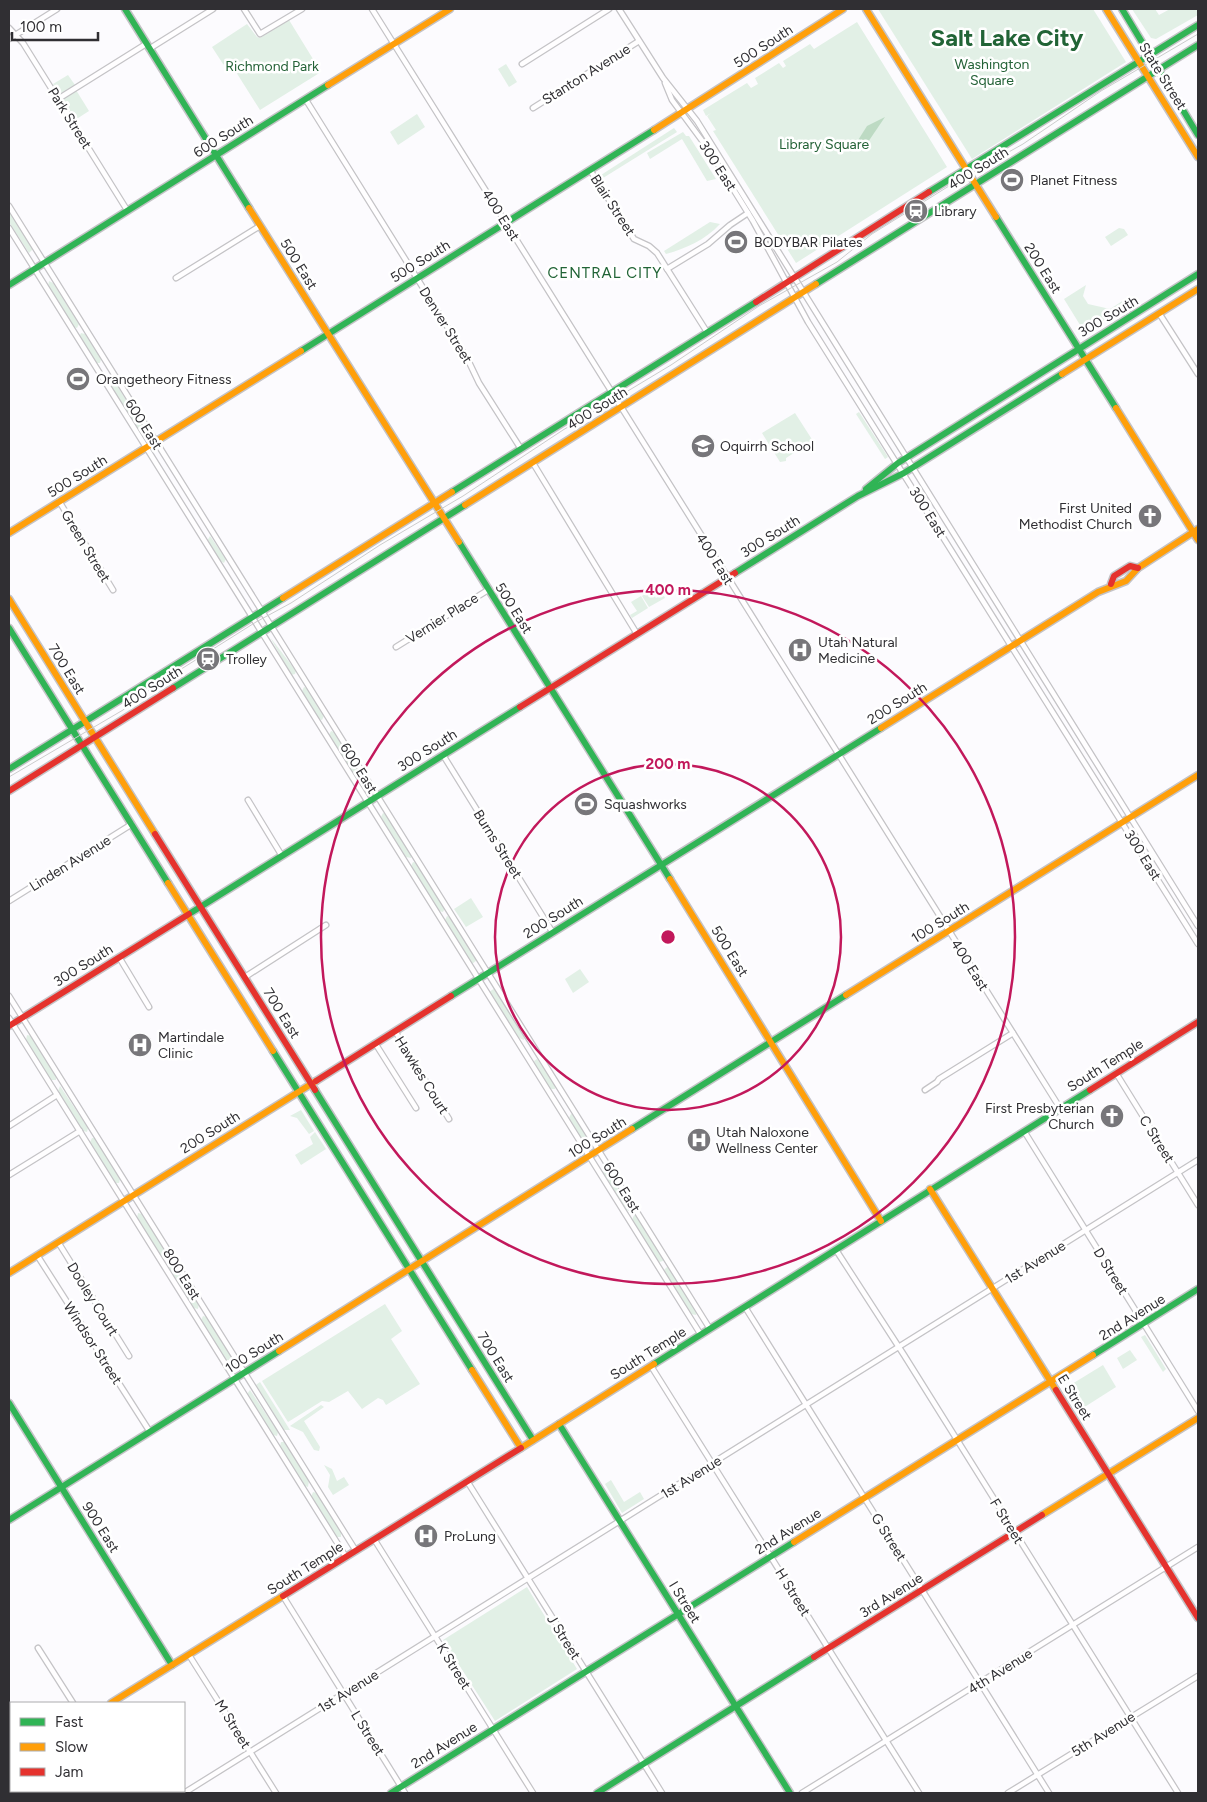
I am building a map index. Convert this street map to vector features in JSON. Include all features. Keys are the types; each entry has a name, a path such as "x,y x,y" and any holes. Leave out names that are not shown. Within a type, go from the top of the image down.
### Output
{"street":[{"path":"9,39 57,9"},
{"name":"500 East","path":"125,9 772,1042 881,1221"},
{"path":"58,99 213,9"},
{"path":"244,9 260,34 302,9"},
{"name":"400 East","path":"372,9 1060,1108"},
{"name":"600 South","path":"9,285 450,9"},
{"path":"522,64 609,9"},
{"name":"300 East","path":"619,9 663,78 671,98 685,110 794,277 1198,926"},
{"name":"500 South","path":"9,533 844,9"},
{"name":"200 East","path":"866,9 1078,348 1196,531 1198,540"},
{"name":"State Street","path":"1106,9 1198,157"},
{"name":"State Street","path":"1122,9 1195,124 1198,135"},
{"name":"400 South","path":"9,769 1198,24"},
{"name":"Park Street","path":"9,28 16,35 58,99 127,210"},
{"name":"Stanton Avenue","path":"533,108 639,41"},
{"name":"400 South","path":"9,791 1198,46"},
{"name":"Denver Street","path":"306,100 417,278 520,449"},
{"name":"300 East","path":"685,110 748,213 794,299 1198,944"},
{"name":"Blair Street","path":"590,170 634,239 653,248 707,332"},
{"name":"600 East","path":"9,206 710,1329"},
{"path":"667,269 708,244 748,213"},
{"path":"176,278 260,226"},
{"name":"600 East","path":"9,228 408,863 701,1335"},
{"name":"300 South","path":"858,496 898,463 1198,274"},
{"path":"1175,289 1183,298"},
{"name":"300 South","path":"10,1022 22,1017 200,907 858,496 904,473 1198,289"},
{"path":"1159,313 1198,374"},
{"path":"75,334 84,328"},
{"path":"100,375 110,369"},
{"path":"533,463 637,634"},
{"path":"177,497 187,491"},
{"name":"Green Street","path":"59,501 112,590"},
{"path":"200,534 210,528"},
{"name":"200 South","path":"9,1273 1020,641 1112,584 1119,585 1135,575 1138,568 1196,531"},
{"name":"200 South","path":"1112,584 1114,576 1123,570 1130,566 1138,568"},
{"path":"225,573 234,567"},
{"name":"Vernier Place","path":"396,646 488,590"},
{"name":"700 East","path":"9,599 533,1440"},
{"name":"700 East","path":"9,628 521,1448"},
{"path":"293,682 302,676"},
{"path":"322,728 331,723"},
{"name":"Burns Street","path":"442,755 553,932"},
{"name":"100 South","path":"9,1520 1198,775"},
{"path":"248,800 282,856"},
{"name":"Linden Avenue","path":"9,901 132,824"},
{"path":"408,863 416,858"},
{"path":"441,916 449,911"},
{"path":"244,977 326,925"},
{"path":"119,957 149,1007"},
{"name":"800 East","path":"9,996 356,1551"},
{"name":"800 East","path":"10,1022 346,1557"},
{"name":"South Temple","path":"113,1702 467,1482 1198,1022"},
{"name":"Hawkes Court","path":"395,1031 449,1119"},
{"path":"925,1090 938,1082 939,1079 1013,1033"},
{"path":"521,1046 530,1040"},
{"path":"375,1043 416,1108"},
{"path":"530,1060 538,1054"},
{"name":"C Street","path":"1116,1073 1198,1206"},
{"path":"52,1087 62,1081"},
{"path":"551,1095 560,1090"},
{"path":"9,1126 57,1095"},
{"path":"564,1115 573,1110"},
{"path":"9,1175 80,1131"},
{"name":"D Street","path":"1024,1131 1198,1411"},
{"path":"84,1138 94,1132"},
{"name":"1st Avenue","path":"184,1793 1198,1160"},
{"name":"E Street","path":"930,1189 1198,1618"},
{"path":"626,1216 636,1210"},
{"name":"Dooley Court","path":"58,1242 128,1356"},
{"name":"F Street","path":"836,1250 899,1347 1178,1793"},
{"name":"Windsor Street","path":"37,1255 150,1432"},
{"path":"164,1265 173,1259"},
{"path":"659,1268 668,1262"},
{"name":"2nd Avenue","path":"391,1793 403,1790 493,1729 1198,1290"},
{"name":"G Street","path":"745,1307 1049,1793"},
{"path":"195,1316 205,1310"},
{"name":"H Street","path":"652,1366 919,1793"},
{"name":"900 East","path":"9,1403 172,1665"},
{"name":"3rd Avenue","path":"597,1793 1198,1418"},
{"name":"I Street","path":"559,1424 790,1793"},
{"path":"274,1441 284,1436"},
{"name":"J Street","path":"467,1482 662,1793"},
{"path":"306,1493 316,1487"},
{"name":"K Street","path":"374,1539 533,1793"},
{"name":"4th Avenue","path":"802,1793 1198,1547"},
{"name":"L Street","path":"283,1596 403,1790"},
{"path":"38,1648 72,1702"},
{"name":"M Street","path":"189,1655 276,1793"},
{"name":"5th Avenue","path":"1008,1793 1198,1676"}],"green space":[{"name":"Washington Square","path":"878,9 1093,9 1126,62 972,159"},
{"path":"1132,9 1155,9 1159,15 1170,9 1198,9 1198,15 1156,39 1151,38"},
{"name":"Richmond Park","path":"289,20 321,72 260,110 236,72 223,64 212,47 247,24 257,37 260,38"},
{"name":"Library Square","path":"857,22 947,167 796,263 713,131 716,130 707,116 711,113 706,116 703,110 747,83 751,88 758,84 755,78 779,63 783,68 786,66 783,61 810,44 814,49"},
{"path":"506,64 517,82 509,87 498,69"},
{"path":"68,75 75,85 60,95 53,84"},
{"path":"76,90 89,111 75,120 62,99"},
{"path":"417,114 425,127 398,145 390,132"},
{"path":"674,128 677,132 603,178 601,175"},
{"path":"683,132 686,136 689,136 716,179 707,181 682,139 650,159 647,153"},
{"path":"9,210 33,249 29,253 9,222"},
{"path":"710,222 720,224 695,243 666,254 664,251"},
{"path":"1119,228 1124,229 1128,235 1111,246 1105,237"},
{"path":"49,281 53,283 79,324 77,328 73,327 48,286"},
{"path":"1086,285 1083,296 1088,304 1110,309 1127,298 1131,304 1085,333 1064,299"},
{"path":"81,333 85,334 101,359 100,363 96,363 79,337"},
{"path":"110,379 114,381 142,425 142,429 138,429 109,384"},
{"path":"859,412 888,457 885,459 856,414"},
{"path":"795,413 813,441 786,458 786,461 780,462 762,433"},
{"path":"210,536 226,559 224,563 220,561 207,541"},
{"path":"650,590 656,598 663,594 665,598 649,607 642,596"},
{"path":"641,596 648,608 632,618 630,615 637,611 631,602"},
{"path":"270,637 296,671 295,674 291,675"},
{"path":"304,687 307,688 324,716 322,720 319,719 302,691"},
{"path":"331,731 334,732 365,780 364,783 359,783 329,735"},
{"path":"383,813 386,814 411,854 411,858 406,857 381,817"},
{"path":"413,862 417,863 445,908 443,912 439,911 411,866"},
{"path":"471,898 483,917 466,927 454,909"},
{"path":"447,916 450,917 477,960 472,964 445,920"},
{"path":"580,969 589,982 573,993 565,979"},
{"path":"495,988 525,1037 524,1040 519,1038 489,992"},
{"path":"27,1035 31,1036 56,1080 51,1080 26,1040"},
{"path":"537,1059 556,1086 555,1089 550,1089 535,1064 534,1061"},
{"path":"60,1086 88,1128 87,1132 83,1131 58,1091"},
{"path":"301,1110 314,1131 309,1134 297,1118 290,1116"},
{"path":"573,1114 588,1139 583,1141 569,1118"},
{"path":"315,1132 326,1149 301,1165 295,1155 313,1144 310,1137"},
{"path":"92,1138 95,1138 120,1179 119,1183 115,1183 90,1142"},
{"path":"606,1166 632,1208 630,1211 626,1210 602,1171"},
{"path":"138,1213 142,1214 168,1255 166,1259 162,1258 137,1218"},
{"path":"634,1215 638,1216 664,1259 663,1261 659,1262 632,1220"},
{"path":"171,1264 199,1304 198,1309 194,1308 169,1268"},
{"path":"668,1266 697,1311 696,1315 691,1314 664,1270"},
{"path":"385,1304 402,1331 391,1339 420,1384 386,1405 383,1400 378,1398 362,1409 348,1391 329,1402 322,1401 288,1422 262,1381"},
{"path":"203,1316 207,1317 231,1356 230,1361 226,1360 201,1320"},
{"path":"1145,1335 1166,1369 1163,1372 1141,1337"},
{"path":"1130,1350 1137,1360 1123,1369 1117,1358"},
{"path":"1103,1365 1116,1387 1083,1408 1071,1389 1072,1384"},
{"path":"260,1382 290,1430 284,1430 256,1385"},
{"path":"250,1390 278,1432 277,1436 273,1435 247,1394"},
{"path":"321,1405 324,1407 304,1421 320,1447 319,1451 314,1450 303,1432 290,1426"},
{"path":"281,1442 285,1442 309,1481 308,1487 305,1486 280,1446"},
{"path":"324,1465 332,1469 337,1481 344,1477 349,1485 333,1495 328,1487 330,1475"},
{"path":"611,1480 624,1502 640,1492 644,1499 622,1513 605,1484"},
{"path":"313,1492 317,1493 341,1532 341,1537 336,1537 311,1497"},
{"path":"527,1587 577,1669 495,1721 443,1640"}],"shaded area":[{"path":"885,117 866,145 855,145 867,126"}],"tram line":[{"path":"9,777 123,710 159,683 256,622 291,603 380,545 463,496 563,430 671,365 759,306 837,262 872,234 957,181 1023,144 1101,91 1198,34"}],"traffic: fast":[{"path":"125,9 249,208"},
{"path":"1122,9 1198,135"},
{"path":"929,192 1198,25"},
{"path":"816,284 1198,45"},
{"path":"9,285 328,85"},
{"path":"301,351 654,130"},
{"path":"996,217 1116,408"},
{"path":"866,489 898,463 1198,274"},
{"path":"452,492 756,302"},
{"path":"735,573 858,496 904,473 1062,374"},
{"path":"173,688 465,505"},
{"path":"459,542 670,879"},
{"path":"9,769 283,598"},
{"path":"9,628 168,883"},
{"path":"189,914 520,707"},
{"path":"451,996 881,728"},
{"path":"632,1129 846,995"},
{"path":"273,1051 472,1370"},
{"path":"315,1090 533,1440"},
{"path":"654,1364 1090,1090"},
{"path":"1093,1355 1198,1289"},
{"path":"9,1520 279,1351"},
{"path":"9,1403 172,1665"},
{"path":"559,1424 790,1793"},
{"path":"391,1793 794,1542"},
{"path":"597,1793 814,1657"}],"traffic: slow":[{"path":"328,85 450,9"},
{"path":"654,130 843,9"},
{"path":"866,9 996,217"},
{"path":"1106,9 1198,157"},
{"path":"249,208 459,542"},
{"path":"465,505 816,284"},
{"path":"1062,374 1198,289"},
{"path":"9,533 301,351"},
{"path":"1116,408 1198,540"},
{"path":"283,598 452,492"},
{"path":"881,728 1098,592 1126,581 1138,568 1198,529"},
{"path":"9,599 155,834"},
{"path":"846,995 1198,775"},
{"path":"670,879 881,1221"},
{"path":"168,883 273,1051"},
{"path":"9,1273 316,1081"},
{"path":"279,1351 632,1129"},
{"path":"930,1189 1056,1390"},
{"path":"794,1542 1093,1355"},
{"path":"472,1370 521,1448 654,1364"},
{"path":"1042,1515 1198,1418"},
{"path":"113,1702 283,1596"}],"traffic: jam":[{"path":"756,302 929,192"},
{"path":"1111,584 1114,576 1130,566 1138,568"},
{"path":"520,707 735,573"},
{"path":"9,791 173,688"},
{"path":"155,834 315,1090"},
{"path":"9,1026 189,914"},
{"path":"316,1081 451,996"},
{"path":"1090,1090 1198,1022"},
{"path":"1056,1390 1198,1618"},
{"path":"283,1596 521,1448"},
{"path":"814,1657 1042,1515"}],"place":[{"name":"Planet Fitness","path":"1012,180"},
{"name":"Library","path":"916,211"},
{"name":"BODYBAR Pilates","path":"736,242"},
{"name":"Orangetheory Fitness","path":"78,379"},
{"name":"Oquirrh School","path":"703,446"},
{"name":"First United Methodist Church","path":"1150,516"},
{"name":"Utah Natural Medicine","path":"800,650"},
{"name":"Trolley","path":"208,659"},
{"name":"Squashworks","path":"586,804"},
{"name":"Martindale Clinic","path":"140,1045"},
{"name":"First Presbyterian Church","path":"1112,1116"},
{"name":"Utah Naloxone Wellness Center","path":"699,1140"},
{"name":"ProLung","path":"426,1536"}],"district":[{"name":"Salt Lake City","path":"1007,38"},
{"name":"CENTRAL CITY","path":"605,273"}]}
